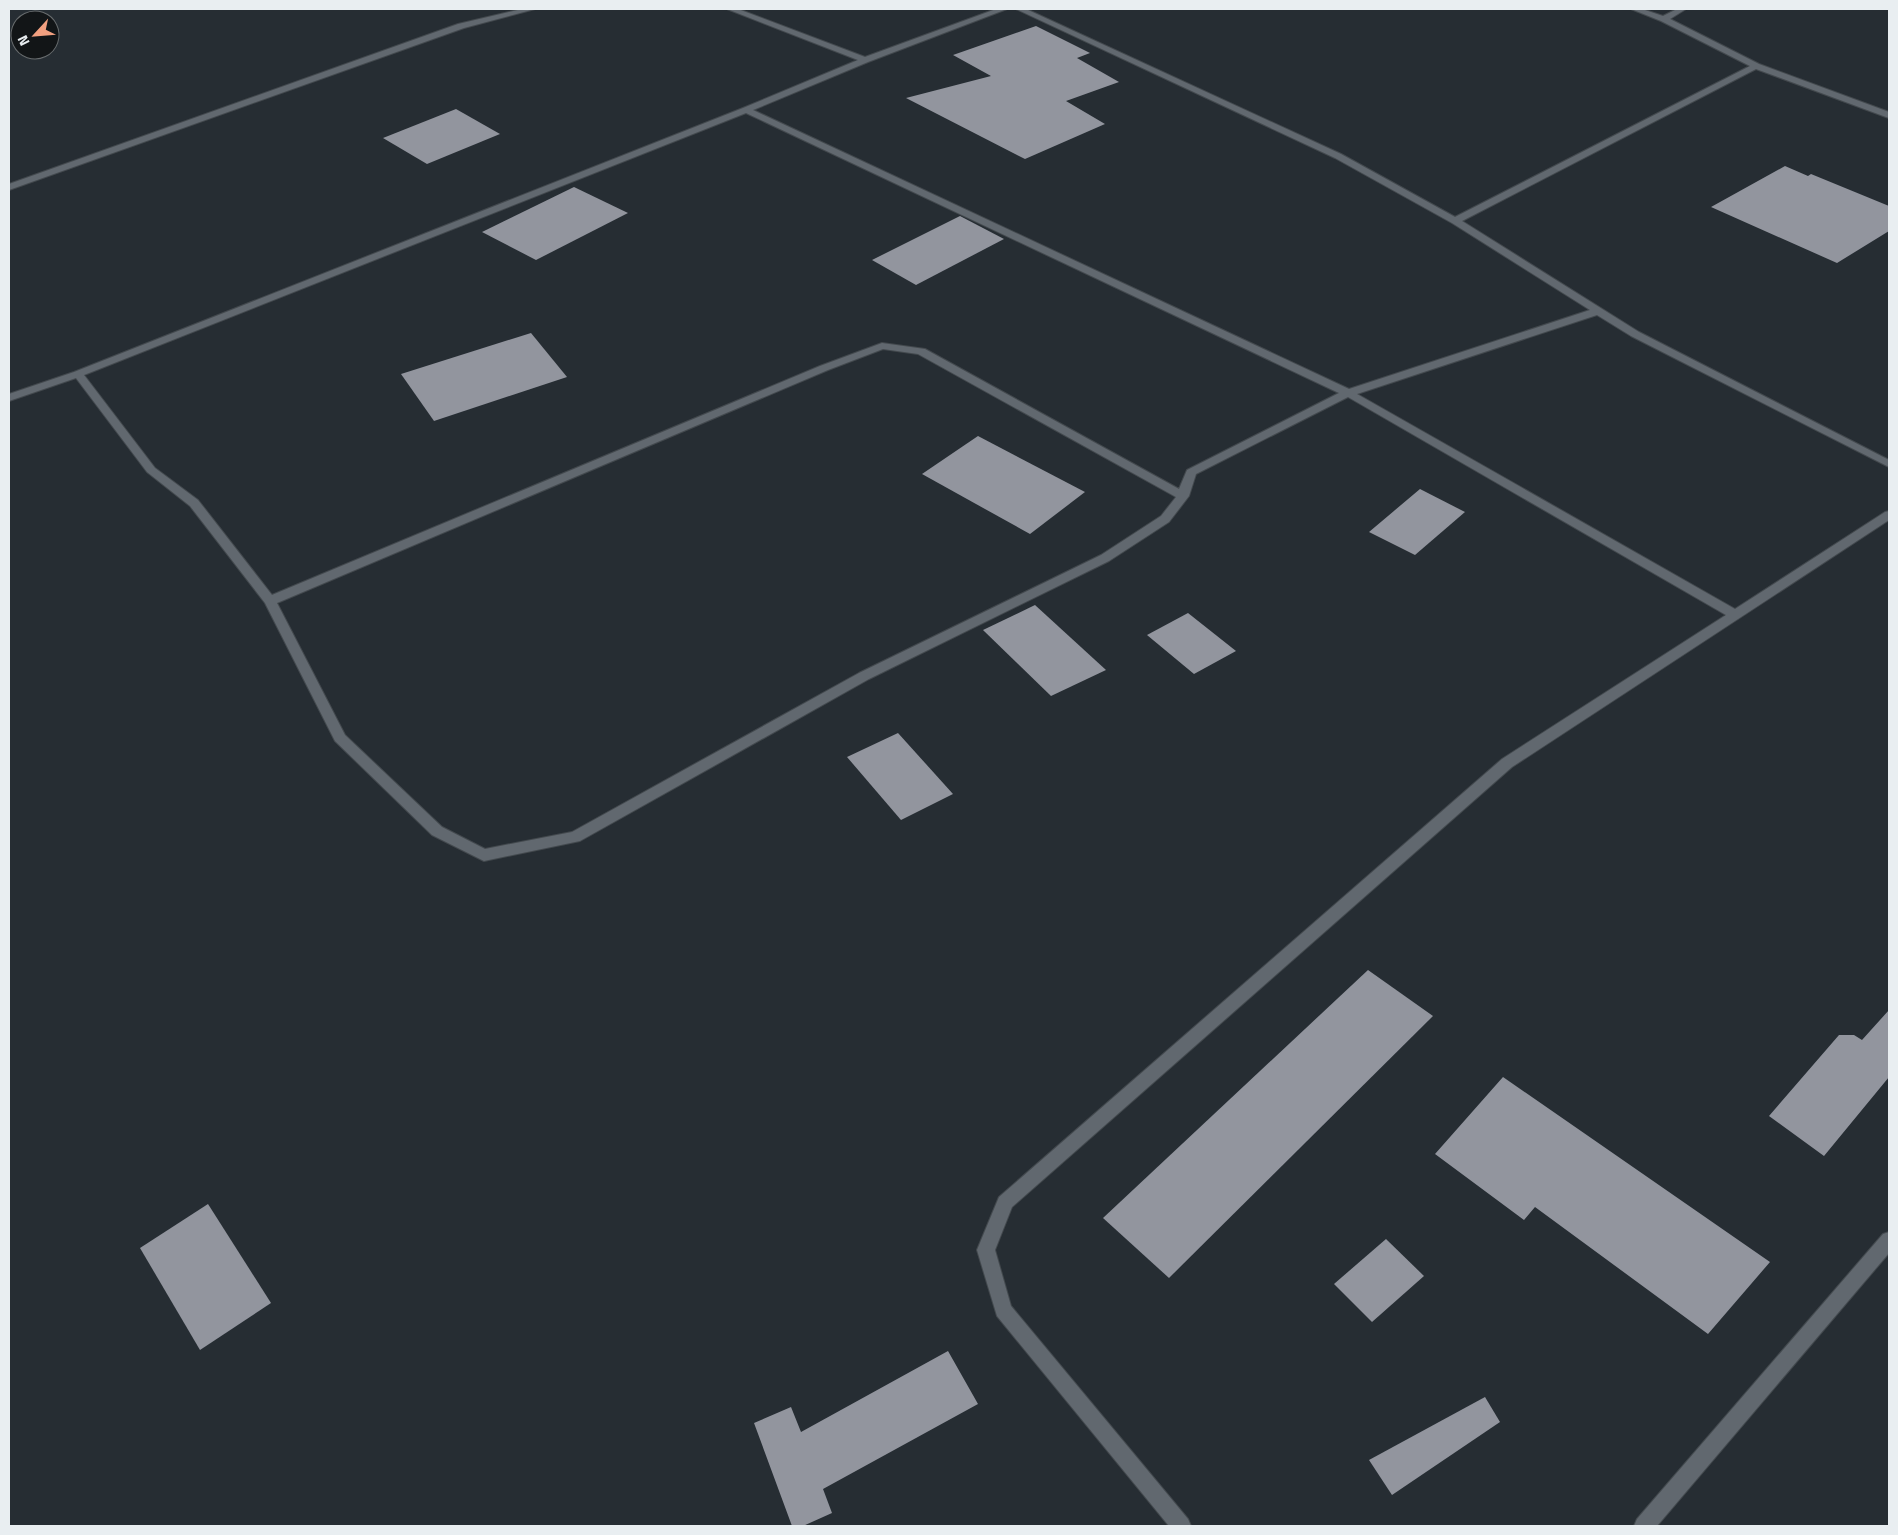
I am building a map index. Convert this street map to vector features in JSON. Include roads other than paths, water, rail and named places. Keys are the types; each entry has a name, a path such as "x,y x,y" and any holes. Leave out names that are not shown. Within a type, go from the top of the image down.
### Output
{"street":[{"path":"9,187 461,26 531,9"},
{"path":"731,9 865,60"},
{"path":"9,398 78,374 746,110 865,60 1003,9"},
{"path":"1020,9 1338,156 1455,221 1635,334 1889,464"},
{"path":"1635,9 1664,19 1756,66 1889,115"},
{"path":"1664,19 1682,9"},
{"path":"1455,221 1756,66"},
{"path":"746,110 1348,393 1736,615"},
{"path":"78,374 151,470 194,503 270,601 340,738 437,831 484,855 575,837 864,676 1105,558 1165,519 1183,496 1191,472 1348,393 1598,311"},
{"path":"270,601 824,368 882,346 921,351 1183,496"},
{"path":"1181,1526 1003,1310 986,1250 1005,1202 1507,763 1889,515"},
{"path":"1644,1526 1889,1240"}]}
